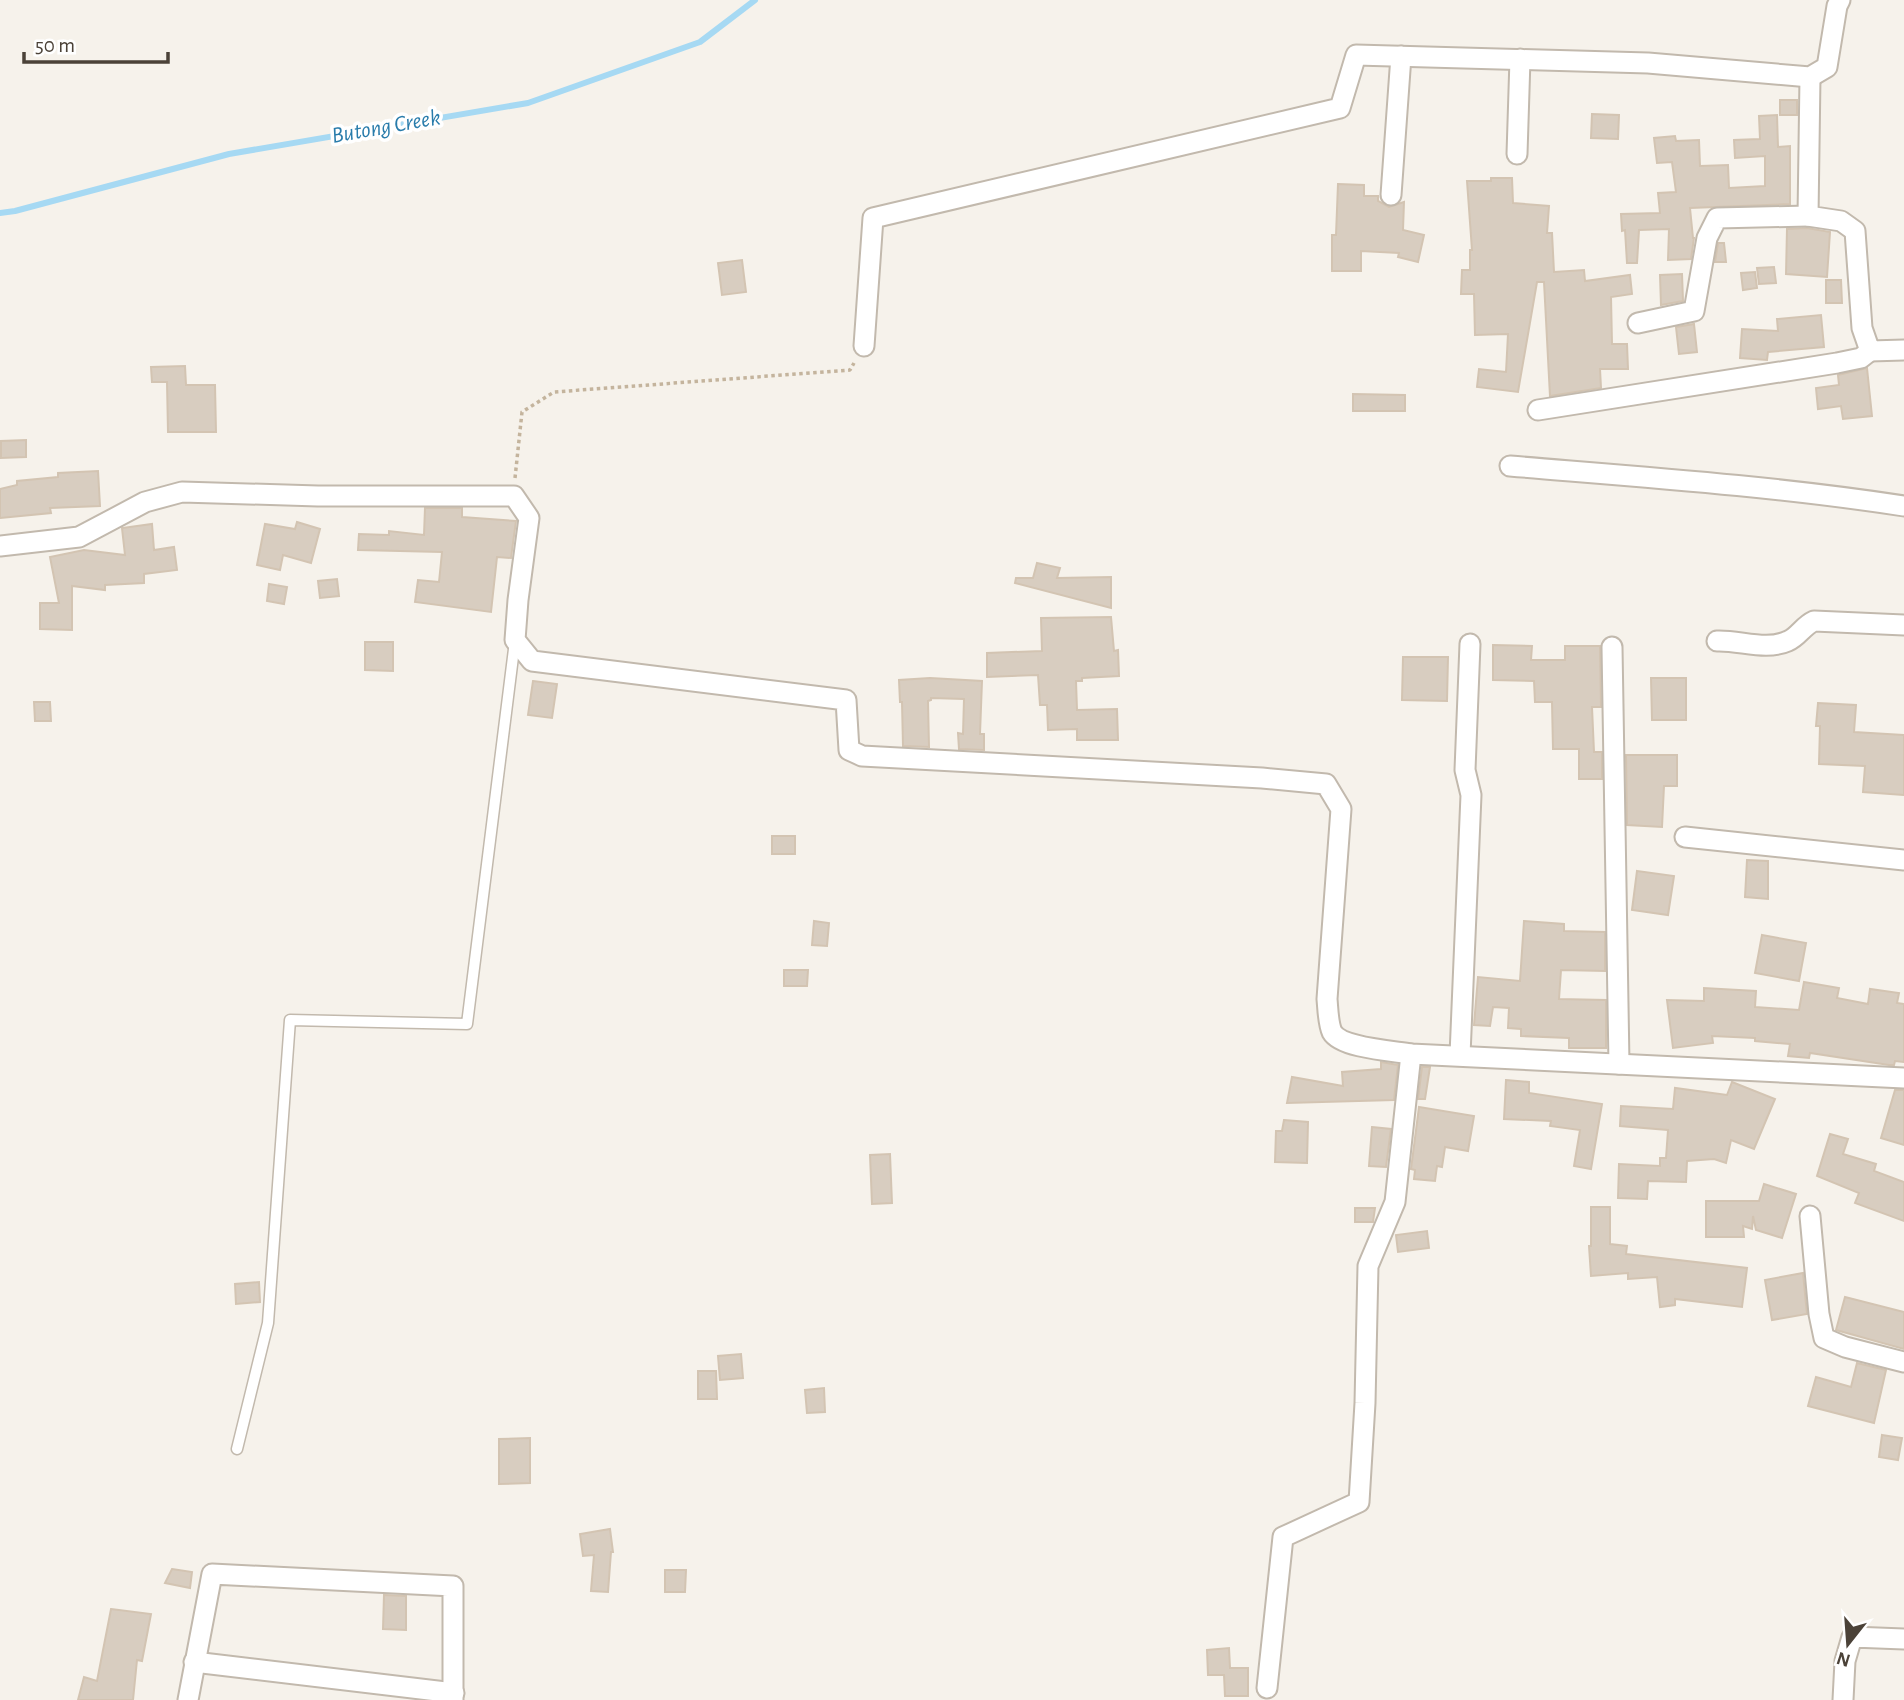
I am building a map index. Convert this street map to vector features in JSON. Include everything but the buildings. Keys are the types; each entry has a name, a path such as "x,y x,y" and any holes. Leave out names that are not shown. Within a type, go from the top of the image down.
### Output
{"street":[{"path":"864,346 873,218 1340,108 1356,55 1648,63 1810,77 1827,67 1840,0"},
{"path":"1391,195 1401,56"},
{"path":"1517,154 1520,59"},
{"path":"1808,216 1810,77"},
{"path":"1638,323 1694,311 1707,238 1717,218 1808,216 1841,221 1855,231 1862,328 1870,351"},
{"path":"1538,410 1837,363 1861,358 1870,351 1904,350"},
{"path":"1510,466 1730,485 1904,506"},
{"path":"0,546 79,537 145,502 182,492 331,496 514,496 529,518 517,600 515,640 532,661 846,700 849,750 862,756 1262,778 1326,784 1341,808 1327,999 1331,1030 1336,1038 1347,1043 1411,1054 1904,1078"},
{"path":"1717,640 1771,646 1791,640 1814,621 1904,625"},
{"path":"1460,1055 1471,796 1465,770 1470,644"},
{"path":"1612,647 1619,1063"},
{"path":"1685,837 1904,860"},
{"path":"1267,1688 1283,1537 1359,1502 1368,1266 1395,1202 1411,1054"},
{"path":"1810,1216 1819,1314 1824,1338 1845,1347 1904,1362"},
{"path":"188,1700 194,1662 212,1574 453,1586 453,1697 194,1662"},
{"path":"1843,1700 1845,1661 1852,1637 1904,1639"}],"lane":[{"path":"237,1449 268,1323 290,1020 467,1024 515,640"}],"path":[{"path":"514,496 522,412 554,392 850,370 864,346"}],"waterway":[{"name":"Butong Creek","path":"0,213 229,154 528,103 700,42 755,0"}]}
